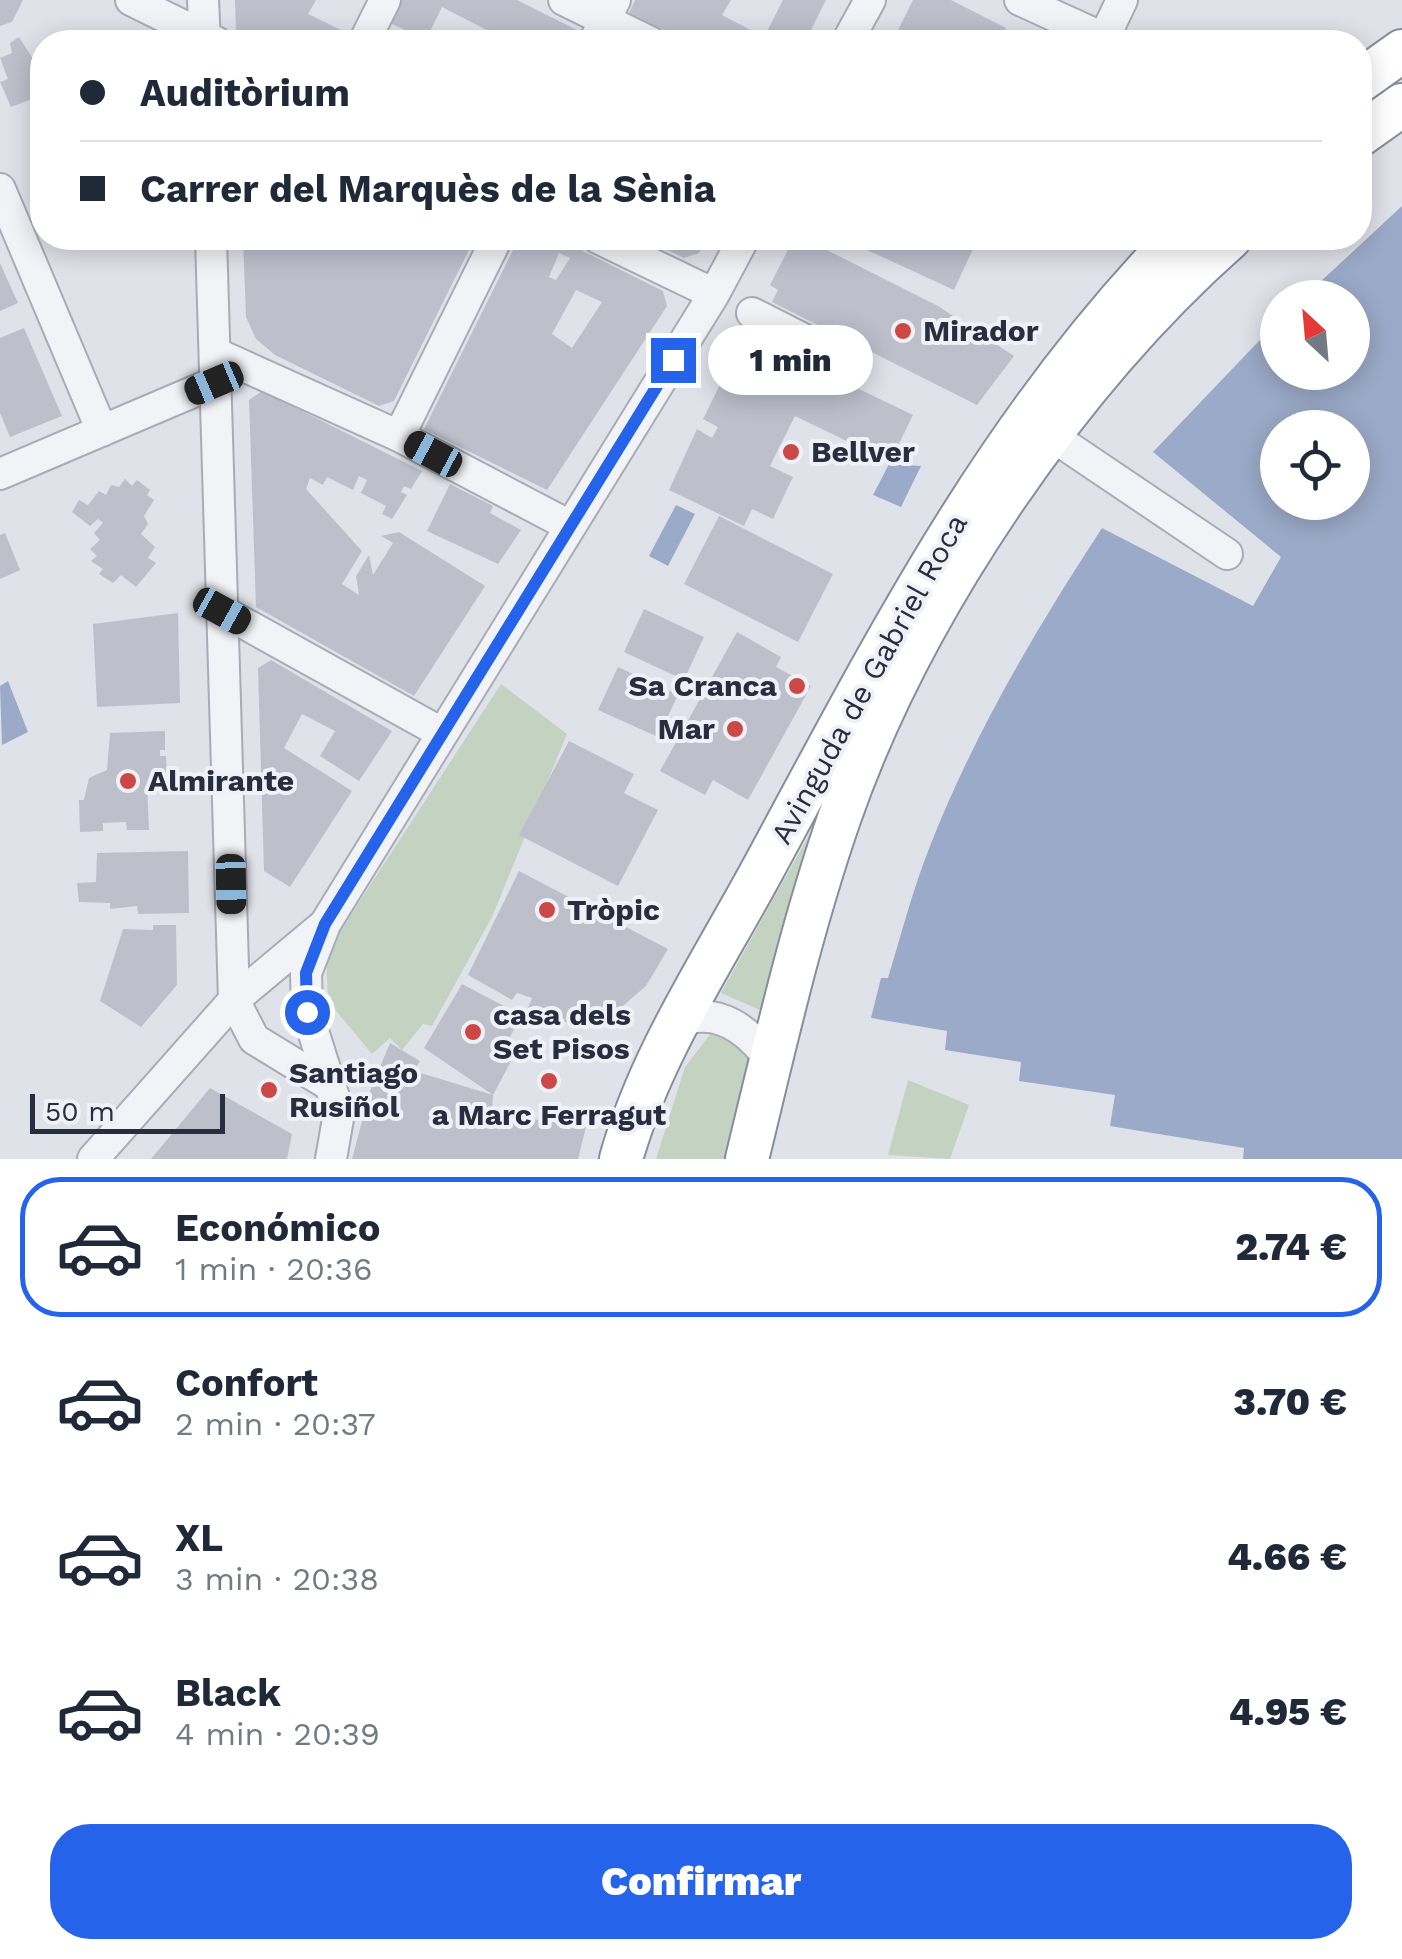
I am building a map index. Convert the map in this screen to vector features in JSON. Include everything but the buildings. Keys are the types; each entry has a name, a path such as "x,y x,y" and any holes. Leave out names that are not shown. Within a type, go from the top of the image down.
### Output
{"highway":[{"path":"1372,73 1402,52"},
{"path":"1372,126 1402,105"},
{"name":"Avinguda de Gabriel Roca","path":"621,1159 640,1106 679,1022 950,528 1053,378 1166,250"},
{"name":"Avinguda de Gabriel Roca","path":"746,1159 816,889 874,734 948,593 1052,436 1144,321 1218,250"}],"street":[{"path":"131,0 190,30"},
{"path":"203,0 208,30"},
{"path":"370,30 386,0"},
{"path":"564,0 604,21"},
{"path":"854,30 870,0"},
{"path":"1020,0 1083,30"},
{"path":"1110,30 1122,0"},
{"path":"0,189 102,431"},
{"path":"211,250 234,1000 254,1040 331,1086"},
{"path":"399,436 491,250"},
{"path":"623,250 714,294"},
{"path":"330,1159 339,1113 307,1012 306,973 325,924 738,250"},
{"path":"752,313 816,346"},
{"path":"0,474 102,431 214,368 399,436 570,526"},
{"path":"1052,436 1227,554"},
{"path":"222,611 440,732"},
{"path":"94,1159 234,1000 325,924"},
{"path":"679,1022 708,1016 751,1033 771,1061"}],"green space":[{"path":"501,684 567,734 492,917 432,1026 423,1024 402,1050 390,1038 372,1054 328,1001 326,953"},
{"path":"817,821 760,1010 721,993"},
{"path":"718,1024 755,1049 729,1159 656,1159 685,1067"},
{"path":"908,1080 969,1105 950,1159 888,1155"}],"water":[{"path":"1402,206 1402,1159 1243,1159 1244,1148 1110,1126 1115,1095 1019,1081 1021,1062 945,1050 947,1031 871,1018 881,978 888,978 924,862 966,763 1030,643 1102,528 1253,606 1281,557 1153,452 1260,340 1260,390 1370,390 1370,280 1322,280 1355,250 1372,250 1372,234"},
{"path":"889,464 921,466 901,507 873,495"},
{"path":"676,505 695,514 668,566 649,556"},
{"path":"8,681 28,732 2,745 0,686"}],"place":[{"name":"Mirador","path":"903,331"},
{"name":"Bellver","path":"791,452"},
{"name":"Sa Cranca","path":"797,686"},
{"name":"Mar","path":"735,729"},
{"name":"Almirante","path":"128,781"},
{"name":"Tròpic","path":"547,910"},
{"name":"casa dels Set Pisos","path":"473,1032"},
{"name":"a Marc Ferragut","path":"549,1081"},
{"name":"Santiago Rusiñol","path":"269,1090"}],"route":[{"path":"307,1012 306,973 325,924 673,360"}]}
